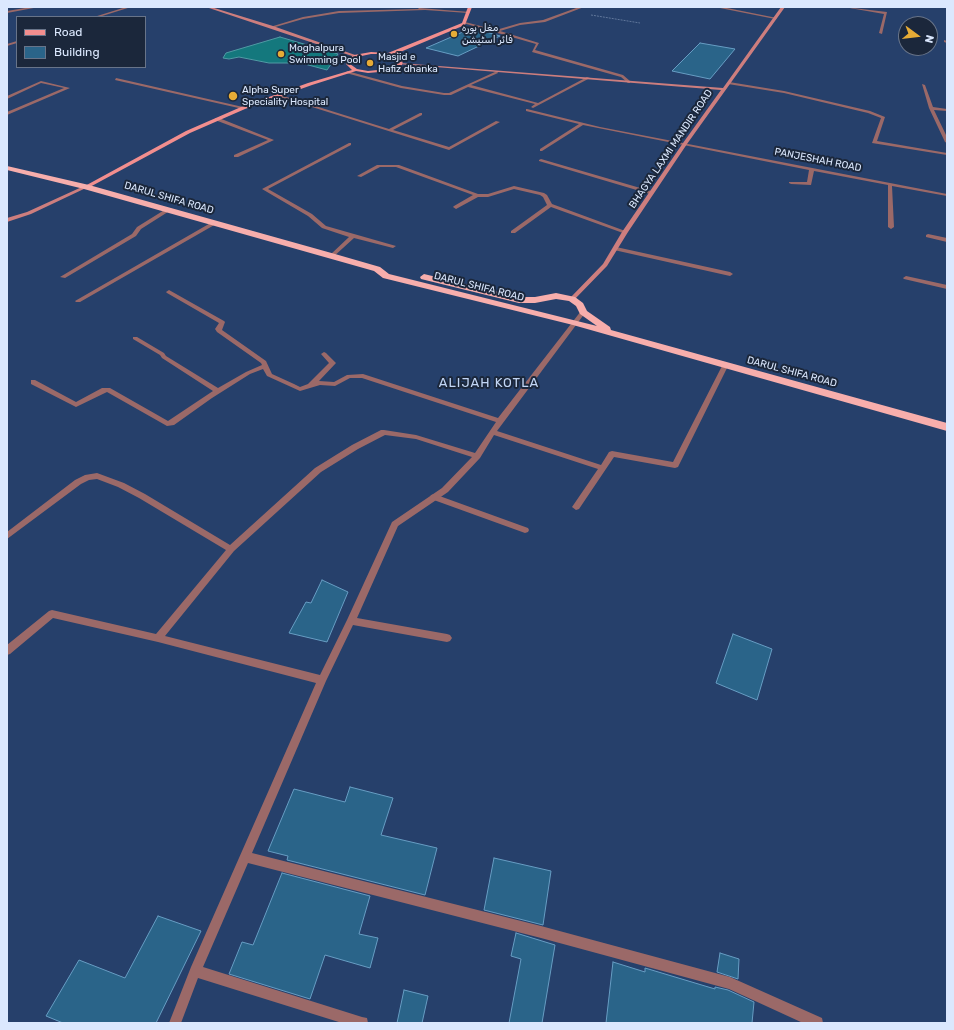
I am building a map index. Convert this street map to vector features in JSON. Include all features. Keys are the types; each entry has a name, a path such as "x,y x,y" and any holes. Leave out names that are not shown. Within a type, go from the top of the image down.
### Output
{"highway":[{"name":"DARUL SHIFA ROAD","path":"7,168 86,187 378,269 386,276 576,323 947,427"},
{"path":"378,269 395,270 519,300 534,300 556,296 572,299 580,305 583,312 615,334"}],"main road":[{"path":"208,7 356,56"},
{"name":"BHAGYA LAXMI MANDIR ROAD","path":"572,299 605,265 625,232 723,89 729,83 783,7"},
{"path":"356,70 348,64 349,61 356,56 371,53 390,54 465,23 469,9"},
{"path":"390,54 401,60 400,64"},
{"path":"7,220 29,213 86,187 188,132 217,119 278,95 356,70 378,72 388,70 400,64 723,89"}],"street":[{"path":"7,12 36,7"},
{"path":"99,16 129,7"},
{"path":"412,7 424,10"},
{"path":"496,31 520,24 544,21 582,7"},
{"path":"717,7 775,18"},
{"path":"846,7 886,13 881,33"},
{"path":"272,27 303,18 339,12 469,9"},
{"path":"465,23 538,44 533,51 622,76 629,82"},
{"path":"347,72 402,87 438,94 450,94 497,72"},
{"path":"469,86 538,104 588,78"},
{"path":"116,79 243,108"},
{"path":"7,98 41,82 68,88 7,114"},
{"path":"729,83 784,92 846,106 883,117 874,142 947,154"},
{"path":"923,85 931,108 947,142"},
{"path":"278,95 449,149 498,122"},
{"name":"PANJESHAH ROAD","path":"538,104 528,110 582,124 686,143 947,195"},
{"path":"931,108 947,110"},
{"path":"390,130 421,114"},
{"path":"217,119 272,140 236,156"},
{"path":"542,150 582,124"},
{"path":"349,144 264,189 310,215 324,227 393,246"},
{"path":"541,160 652,193"},
{"path":"359,176 379,166 397,166 477,195 488,196 511,188 519,187 542,194 545,196 550,206 625,232"},
{"path":"791,183 809,184 812,168"},
{"path":"890,184 892,227"},
{"path":"456,207 477,195"},
{"path":"513,232 550,206"},
{"path":"63,277 134,235 139,228 168,210"},
{"path":"78,301 214,223"},
{"path":"332,256 353,236"},
{"path":"928,236 947,240"},
{"path":"616,249 730,274"},
{"path":"906,278 947,287"},
{"path":"168,292 222,322 218,329 219,331 264,362 269,375 292,386 300,388 320,383 335,384 349,376 363,376 500,421"},
{"path":"175,1023 195,971 322,680 351,621 395,524 445,490 477,456 500,421 583,312"},
{"path":"135,338 218,391"},
{"path":"311,385 332,363 324,354"},
{"path":"33,382 76,405 104,390 108,390 167,424 171,423 218,391 248,373 265,366"},
{"path":"576,507 612,454 675,465 725,366"},
{"path":"158,638 231,549 318,470 384,432 416,437 477,456"},
{"path":"493,432 602,468"},
{"path":"7,536 78,482 88,476 97,476 137,493 231,549"},
{"path":"434,497 525,530"},
{"path":"7,651 52,614 158,638 322,680"},
{"path":"351,621 447,638"},
{"path":"245,857 541,932 730,983 817,1023"},
{"path":"195,971 362,1023"}],"path":[{"path":"569,12 640,23"}],"shaded area":[{"name":"Moghalpura Swimming Pool","path":"280,37 338,54 327,70 301,63 269,63 239,57 229,59 223,58 226,53"}],"building":[{"path":"472,28 500,36 458,56 426,48"},
{"path":"700,43 735,49 710,79 672,71"},
{"path":"322,580 348,592 327,642 289,633 306,602 311,603"},
{"path":"733,634 772,649 757,700 716,683"},
{"path":"350,787 393,798 381,835 437,848 425,895 287,860 288,856 268,851 294,789 345,802"},
{"path":"494,858 551,871 543,925 484,910"},
{"path":"282,873 370,896 359,934 378,938 370,968 325,955 310,999 229,974 242,942 253,945"},
{"path":"158,916 201,931 156,1023 63,1023 46,1016 79,960 125,978"},
{"path":"516,933 555,945 542,1023 509,1023 521,959 511,956"},
{"path":"720,953 739,959 738,979 717,972"},
{"path":"613,962 645,972 645,968 715,989 715,987 728,990 754,1002 752,1023 606,1023"},
{"path":"404,990 428,996 422,1023 397,1023"}],"place":[{"name":"مغل پورہ فائر اسٹیشن","path":"454,34"},
{"name":"Moghalpura Swimming Pool","path":"281,54"},
{"name":"Masjid e Hafiz dhanka","path":"370,63"},
{"name":"Alpha Super Speciality Hospital","path":"233,96"}],"district":[{"name":"ALIJAH KOTLA","path":"489,383"}]}
